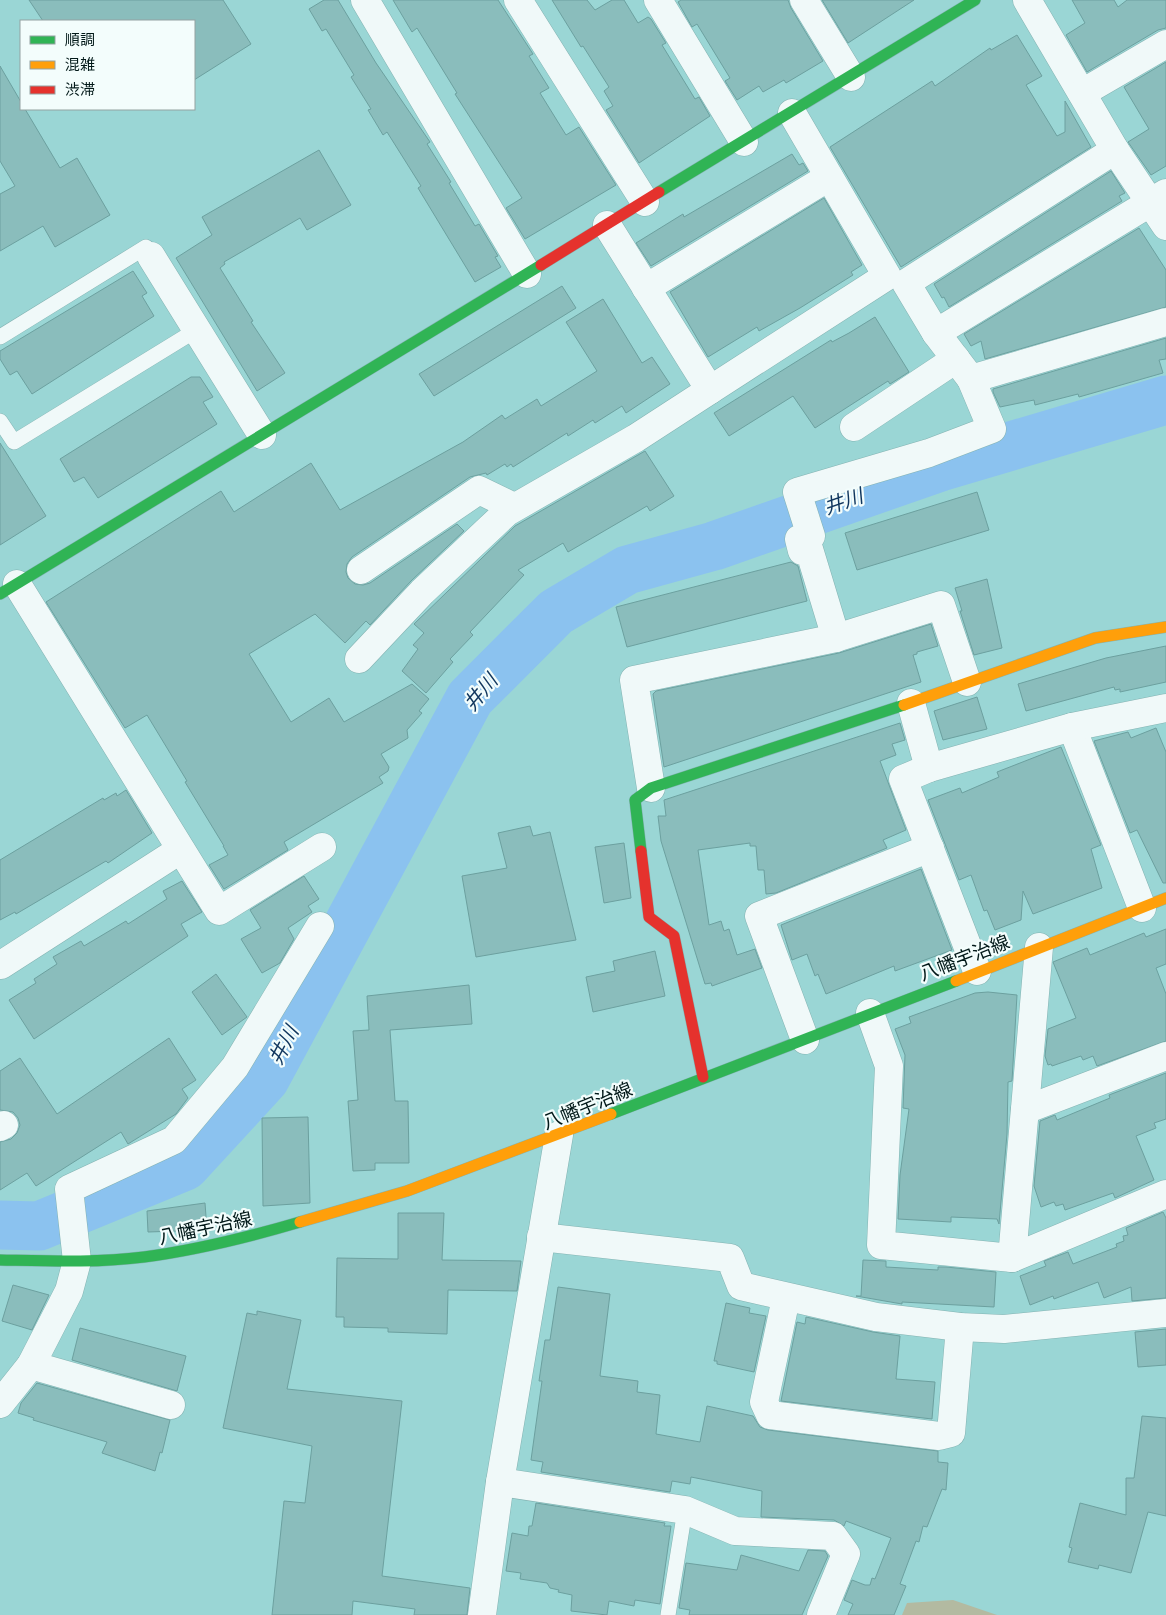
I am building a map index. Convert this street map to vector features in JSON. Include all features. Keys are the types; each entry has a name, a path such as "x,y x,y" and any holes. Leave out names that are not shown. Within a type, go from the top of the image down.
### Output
{"street":[{"path":"365,0 528,274"},
{"path":"518,0 646,202"},
{"path":"658,0 744,142"},
{"path":"804,0 851,78"},
{"path":"322,847 218,911 180,850 5,588 528,274 851,78 975,0"},
{"path":"1027,0 1115,150 1158,198 1166,226"},
{"path":"1082,93 1166,44"},
{"path":"792,113 829,177 896,280 964,369 992,429 929,453 797,492 836,638"},
{"path":"359,659 422,592 514,507 636,438 710,390 1115,150"},
{"path":"646,288 829,177"},
{"path":"936,333 1158,198"},
{"path":"607,225 710,390"},
{"path":"151,256 262,435"},
{"path":"854,428 964,369 1166,322"},
{"path":"361,570 479,490 514,507"},
{"path":"651,788 634,680 836,638 941,605 967,682"},
{"path":"703,1077 674,936 649,917 635,800 651,788 911,703 1095,638 1166,627"},
{"path":"911,703 929,768"},
{"path":"977,971 903,779 929,768 1072,727 1166,708"},
{"path":"1072,727 1154,903"},
{"path":"805,1040 759,916 930,848"},
{"path":"1,965 180,850"},
{"name":"八幡宇治線","path":"0,1260 76,1249 142,1257 236,1241 407,1191 559,1135 703,1077 805,1040 1154,903"},
{"path":"0,1404 31,1365 70,1291 76,1249 70,1189 174,1140 235,1067 320,926"},
{"path":"1012,1258 1040,947"},
{"path":"870,1013 889,1066 881,1245 1012,1258 1166,1194"},
{"path":"1025,1110 1166,1056"},
{"path":"482,1615 500,1482 559,1135"},
{"path":"541,1237 730,1258 741,1286 786,1298 876,1317 960,1327 1004,1329 1166,1313"},
{"path":"786,1298 764,1402 770,1415 940,1436 951,1433 960,1327"},
{"path":"31,1365 171,1405"},
{"path":"500,1482 685,1510 735,1531 833,1536 846,1554 820,1615"}],"lane":[{"path":"0,337 146,247 151,256"},
{"path":"0,420 14,442 198,329"},
{"path":"668,1615 685,1510"}],"green space":[{"path":"953,1600 997,1615 902,1615 907,1603"}],"building":[{"path":"29,0 223,0 251,44 195,79 195,20 42,20"},
{"path":"324,0 338,0 376,63 430,142 427,144 451,182 449,183 475,226 479,224 498,256 495,257 501,267 475,282 418,188 421,186 387,132 383,135 368,110 371,109 351,77 354,75 326,29 322,31 309,9"},
{"path":"393,0 498,0 533,54 529,56 549,88 540,93 566,135 579,127 616,185 525,239 506,208 522,198 455,94 457,93 417,28 412,32"},
{"path":"552,0 587,0 595,10 612,0 624,0 638,23 648,17 651,19 666,43 662,45 695,99 699,97 710,116 639,163 606,110 613,106 604,91 609,87"},
{"path":"681,0 788,0 823,61 786,83 784,80 763,92 759,86 737,100 725,81 730,78 697,24 692,27 678,2"},
{"path":"822,0 914,0 848,43"},
{"path":"1072,0 1114,0 1118,7 1127,0 1166,0 1166,28 1158,30 1087,72 1066,35 1085,23"},
{"path":"1017,35 1042,76 1026,85 1057,136 1065,132 1065,101 1091,147 901,267 830,147 932,81 935,86 990,48 991,50"},
{"path":"1166,62 1166,166 1151,175 1128,142 1149,129 1124,87"},
{"path":"0,66 20,100 20,110 26,110 60,168 77,158 110,215 55,247 43,226 0,251 0,194 15,186 0,161"},
{"path":"319,150 351,205 307,230 300,218 224,262 225,264 220,268 253,321 251,322 285,373 257,391 176,258 212,235 202,217"},
{"path":"792,154 799,165 803,163 808,171 651,266 636,243 683,214 684,217"},
{"path":"1111,171 1125,193 1119,196 1122,201 949,307 934,284"},
{"path":"824,198 862,265 851,272 853,275 800,308 759,331 757,327 708,357 670,292"},
{"path":"1139,228 1166,270 1166,307 985,359 981,341 971,346 964,334"},
{"path":"133,271 147,293 142,296 154,316 32,394 17,371 10,375 0,359 0,351"},
{"path":"562,286 576,308 434,396 419,374"},
{"path":"603,299 642,363 652,357 670,384 626,413 622,406 595,423 593,420 568,436 567,433 513,467 511,464 507,467 505,464 487,475 486,473 470,477 352,557 347,564 346,572 348,578 355,584 363,585 370,583 457,524 464,531 411,581 370,625 366,621 345,643 315,614 249,654 291,722 329,698 344,722 412,684 429,699 419,711 422,713 407,730 408,738 381,754 389,767 388,771 379,777 383,783 284,842 288,850 224,889 209,865 228,855 185,782 187,781 147,715 125,728 46,602 221,491 234,512 311,463 340,510 463,442 502,415 505,419 537,399 541,406 597,371 566,322"},
{"path":"875,317 909,372 890,384 888,381 815,428 793,396 729,436 714,413 831,340 832,342"},
{"path":"1166,338 1166,359 1159,360 1163,373 1079,397 1078,394 1035,405 1034,400 1000,407 993,392 993,389"},
{"path":"191,377 200,377 213,397 203,402 217,424 98,498 84,477 74,482 60,459"},
{"path":"0,443 46,516 0,545"},
{"path":"645,451 674,496 650,511 647,506 568,552 563,543 518,570 524,575 470,632 473,635 450,659 453,662 426,693 402,671 418,649 413,645 424,633 414,624 515,526"},
{"path":"977,492 989,530 857,570 845,533"},
{"path":"791,562 798,566 807,601 627,647 616,607"},
{"path":"987,579 1002,648 974,655 955,588"},
{"path":"931,624 938,646 913,655 921,682 664,767 653,694 656,691 839,653"},
{"path":"1166,646 1166,682 1120,692 1120,689 1115,690 1114,687 1026,711 1018,684 1106,658"},
{"path":"977,697 987,729 943,740 934,711"},
{"path":"900,723 905,740 892,744 896,755 880,761 906,830 883,840 887,848 776,893 766,894 764,870 758,870 756,846 750,846 750,843 698,850 709,925 721,921 724,931 729,929 737,955 755,949 762,968 712,986 711,983 705,984 661,841 658,816 666,816 664,800"},
{"path":"1156,728 1166,752 1166,883 1163,883 1137,830 1130,833 1094,741 1128,732 1131,738"},
{"path":"1061,747 1101,845 1091,849 1102,888 1033,914 1023,891 1021,920 995,930 987,910 984,911 971,875 959,880 928,800 960,788 962,793 999,777 997,772"},
{"path":"126,790 152,833 108,863 106,861 16,914 15,912 0,920 0,860 103,798 104,800 116,793 117,796"},
{"path":"530,826 533,836 550,832 576,940 476,957 462,876 507,868 498,833"},
{"path":"624,843 631,898 604,903 595,847"},
{"path":"921,869 952,950 895,971 894,966 826,994 818,974 815,976 807,954 792,960 781,925"},
{"path":"304,876 319,899 308,906 312,912 288,928 294,939 280,963 262,973 241,939 261,928 250,910"},
{"path":"182,881 202,912 181,924 188,936 34,1039 9,1000 36,983 34,979 57,964 53,957 81,941 84,946 126,921 128,924 167,899 163,891"},
{"path":"1166,929 1166,964 1156,968 1166,994 1166,1041 1097,1066 1093,1056 1083,1060 1081,1056 1052,1066 1051,1064 1048,1065 1045,1056 1048,1029 1076,1018 1053,962 1087,948 1090,955 1144,933 1146,937"},
{"path":"655,951 665,996 593,1012 586,977 615,971 613,961"},
{"path":"216,974 247,1017 222,1035 192,992"},
{"path":"469,985 472,1024 390,1030 395,1101 408,1101 409,1163 375,1163 375,1170 353,1171 348,1101 358,1100 353,1031 369,1030 367,996"},
{"path":"988,992 1017,995 1012,1081 1008,1082 1007,1134 999,1224 997,1219 951,1217 951,1222 898,1219 900,1175 909,1109 903,1108 905,1055 895,1029 911,1023 909,1017 975,993"},
{"path":"169,1038 196,1080 182,1089 188,1098 176,1114 128,1144 121,1132 36,1186 27,1173 0,1190 0,1142 11,1139 17,1133 20,1125 18,1118 13,1112 0,1110 0,1071 20,1058 57,1114"},
{"path":"1166,1073 1166,1119 1154,1123 1156,1128 1136,1136 1154,1180 1115,1198 1113,1193 1065,1210 1063,1204 1056,1206 1054,1202 1041,1207 1034,1186 1040,1121 1055,1115 1057,1120 1110,1098 1109,1095"},
{"path":"308,1117 310,1203 263,1206 262,1118"},
{"path":"205,1203 207,1230 148,1232 147,1211"},
{"path":"1163,1212 1166,1218 1166,1298 1132,1301 1131,1287 1104,1298 1098,1282 1054,1299 1053,1296 1030,1305 1020,1276 1046,1266 1044,1261 1068,1252 1073,1264 1117,1247 1116,1244 1124,1241 1123,1236 1128,1235 1126,1228"},
{"path":"398,1213 444,1213 442,1260 521,1261 517,1291 448,1290 447,1334 388,1332 388,1328 344,1327 344,1317 336,1317 337,1258 398,1259"},
{"path":"863,1260 886,1261 886,1267 938,1270 938,1267 946,1267 996,1272 994,1307 902,1302 902,1304 856,1296 861,1296"},
{"path":"13,1285 49,1295 32,1330 2,1321"},
{"path":"558,1287 610,1294 600,1376 638,1381 637,1392 660,1395 656,1434 700,1442 707,1406 753,1416 760,1427 768,1430 938,1451 938,1462 948,1463 946,1490 942,1489 927,1527 923,1526 919,1542 916,1541 900,1584 906,1586 894,1615 848,1615 853,1604 844,1600 852,1580 870,1585 872,1578 875,1579 891,1538 846,1521 844,1526 834,1520 761,1517 762,1491 691,1477 690,1484 672,1481 670,1492 541,1472 543,1462 531,1460 542,1381 539,1381 545,1340 550,1340"},
{"path":"726,1303 750,1308 749,1313 766,1316 754,1372 717,1364 717,1361 714,1361"},
{"path":"257,1311 301,1320 287,1389 402,1401 382,1576 470,1588 467,1615 414,1615 415,1609 353,1601 352,1615 272,1615 284,1501 305,1503 312,1446 223,1428 247,1313 257,1315"},
{"path":"806,1317 900,1336 896,1379 935,1382 932,1419 781,1401 797,1322 805,1324"},
{"path":"80,1328 186,1356 177,1391 72,1360"},
{"path":"1166,1329 1166,1365 1138,1367 1135,1332"},
{"path":"37,1383 170,1420 162,1453 160,1452 155,1471 102,1453 107,1442 33,1420 34,1418 18,1413 21,1403"},
{"path":"1142,1416 1166,1418 1166,1516 1148,1512 1131,1573 1099,1565 1098,1569 1068,1562 1072,1548 1069,1547 1080,1503 1126,1515 1126,1478 1134,1478"},
{"path":"536,1503 665,1523 664,1526 671,1526 660,1604 635,1600 634,1606 609,1601 607,1615 571,1611 572,1595 558,1592 559,1590 550,1588 547,1583 520,1579 521,1573 506,1571 512,1533 528,1536 529,1526 532,1526"},
{"path":"808,1550 825,1551 828,1556 802,1615 689,1615 690,1610 679,1608 686,1563 737,1570 741,1555 799,1571"}],"waterway":[{"name":"井川","path":"0,1225 39,1226 185,1166 265,1079 470,698 556,612 627,570 714,546 940,467 1166,400"}],"traffic: fast":[{"path":"659,192 975,0"},
{"path":"0,594 541,265"},
{"path":"641,851 635,800 651,788 904,705"},
{"path":"611,1114 956,981"},
{"path":"0,1260 90,1261 144,1257 184,1251 300,1222"}],"traffic: slow":[{"path":"904,705 1095,638 1166,627"},
{"path":"956,981 1166,898"},
{"path":"300,1222 407,1191 611,1114"}],"traffic: jam":[{"path":"541,265 659,192"},
{"path":"641,851 649,917 674,936 703,1077"}]}
